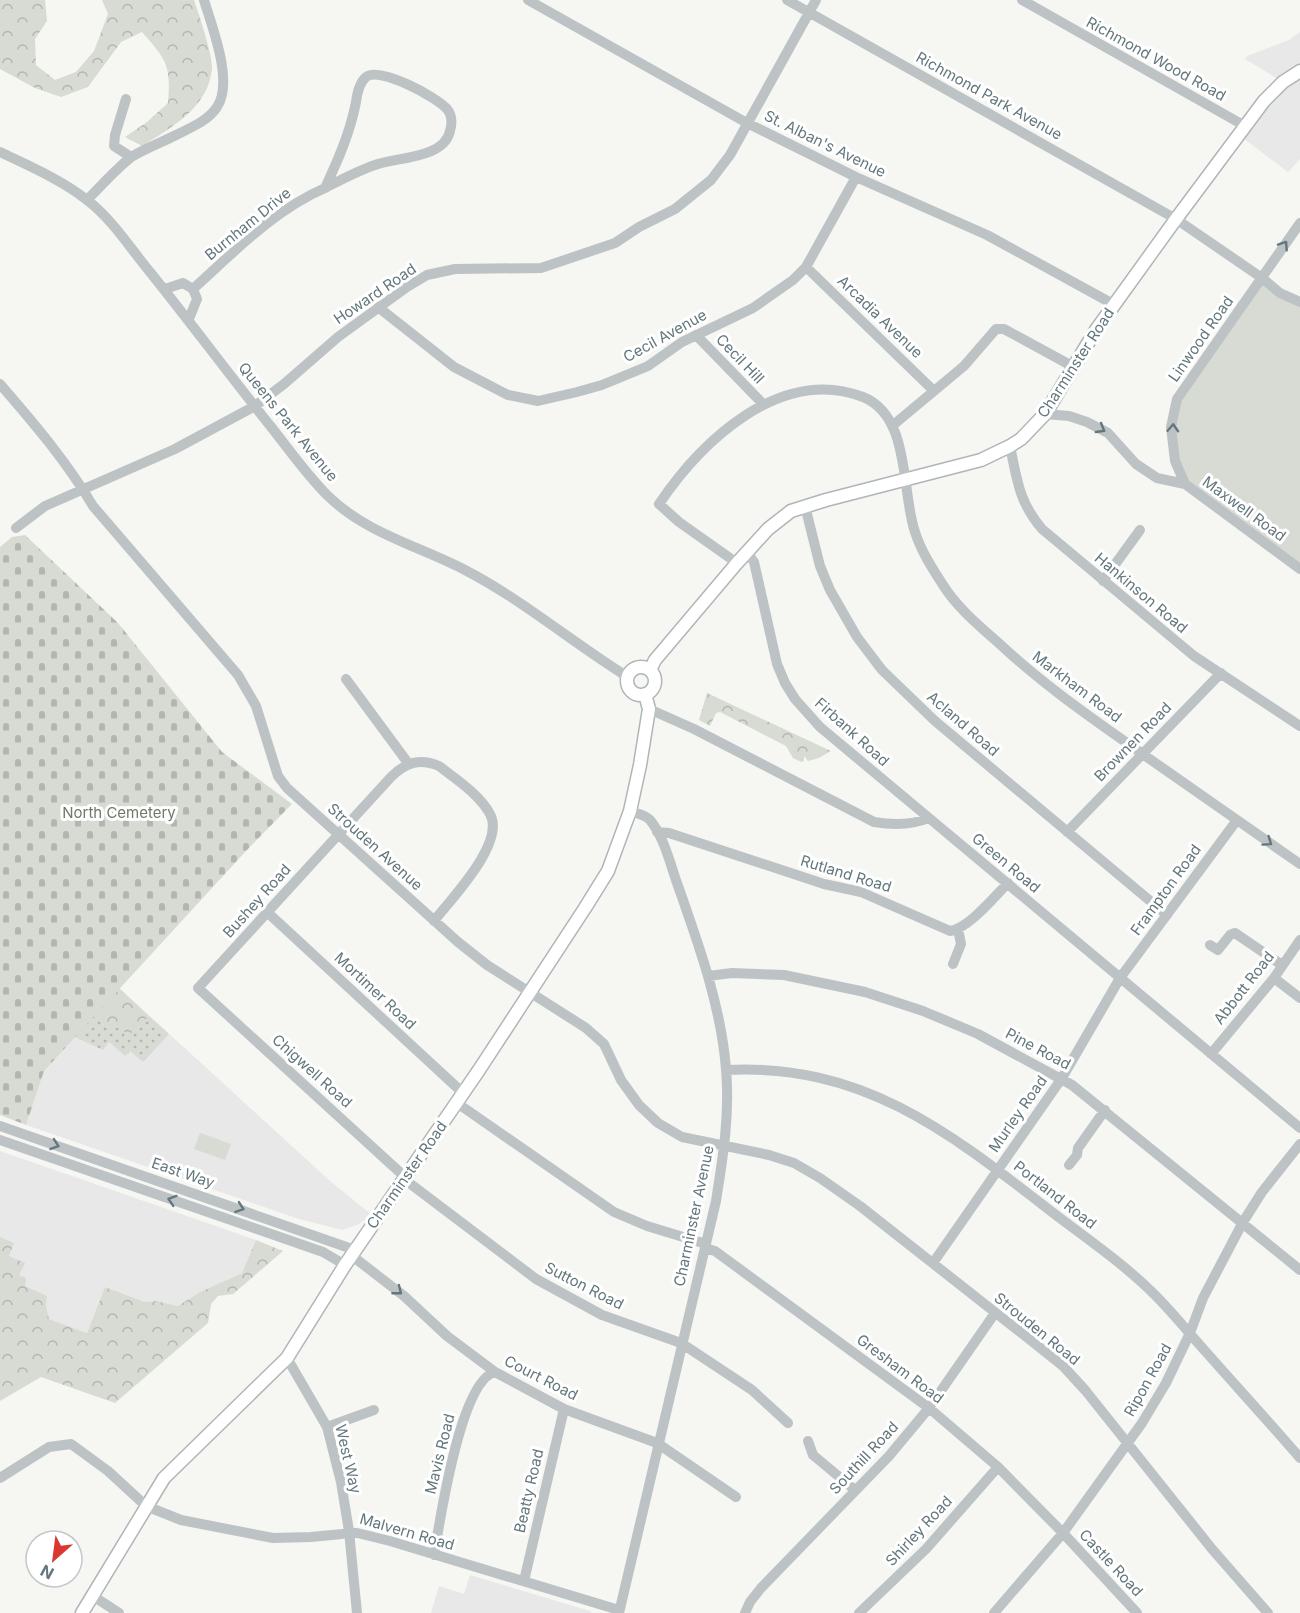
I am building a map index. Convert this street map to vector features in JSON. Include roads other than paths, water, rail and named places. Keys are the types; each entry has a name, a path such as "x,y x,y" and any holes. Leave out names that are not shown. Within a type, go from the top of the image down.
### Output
{"main road":[{"name":"Charminster Road","path":"650,670 655,660 737,563 768,529 791,511 981,460 1010,446 1035,426 1045,414 1072,366 1113,304 1245,126 1264,101 1283,82 1300,71"},
{"path":"637,668 650,670 653,675 652,690 645,694 637,694 628,686 628,677 637,668"},
{"name":"Charminster Road","path":"82,1613 164,1478 287,1358 350,1257 460,1098 608,871 630,811 640,765 649,709 645,694"}],"street":[{"path":"87,200 131,157 152,148 207,117 216,108 220,100 222,82 219,48 204,0"},
{"name":"St. Alban's Avenue","path":"528,0 747,123 856,177 987,235 1113,304"},
{"name":"Richmond Park Avenue","path":"787,0 1176,219 1280,293 1300,302"},
{"name":"Howard Road","path":"16,528 45,506 175,449 255,406 338,337 427,275 455,269 541,268 615,243 639,227 675,209 711,180 730,155 816,0"},
{"name":"Richmond Wood Road","path":"1022,0 1245,126"},
{"name":"Burnham Drive","path":"193,289 273,219 301,199 325,188 376,164 436,150 450,133 451,121 448,110 437,101 396,80 375,73 367,75 361,82 349,132 325,188"},
{"path":"126,99 114,135 114,146 131,157"},
{"name":"Queens Park Avenue","path":"0,152 55,180 87,200 107,219 165,288 255,406 328,496 356,518 384,535 466,570 548,621 590,654 628,677"},
{"name":"Cecil Avenue","path":"378,307 454,367 508,395 538,401 602,385 648,366 682,342 753,308 793,280 806,267 856,177"},
{"name":"Linwood Road","path":"1185,484 1175,461 1171,427 1178,399 1300,223"},
{"name":"Arcadia Avenue","path":"806,267 933,390"},
{"path":"165,288 183,283 193,289 197,299 189,319"},
{"path":"737,563 679,522 659,504 686,468 700,454 763,404 791,393 834,390 864,397 879,408 892,426 964,366 988,337 999,328 1072,366"},
{"name":"Cecil Hill","path":"696,335 763,404"},
{"name":"Strouden Avenue","path":"0,384 36,426 93,506 238,675 256,706 278,776 287,788 434,921 487,965 586,1028 604,1044 621,1080 639,1105 658,1123 682,1137 726,1144"},
{"name":"Maxwell Road","path":"1045,414 1069,416 1108,433 1136,464 1157,478 1185,484 1300,569"},
{"name":"Markham Road","path":"892,426 904,465 914,531 932,569 955,602 1044,683 1300,864"},
{"name":"Hankinson Road","path":"1010,446 1019,492 1030,515 1042,529 1179,644 1300,726"},
{"name":"Acland Road","path":"805,506 820,566 830,590 857,637 878,665 935,721 1167,915"},
{"path":"1104,581 1140,530"},
{"name":"Firbank Road","path":"747,552 754,562 777,664 795,699 820,727 929,818"},
{"name":"Brownen Road","path":"1067,832 1221,673"},
{"path":"346,679 408,763 422,762 439,766 480,801 493,819 493,834 484,854 434,921"},
{"path":"649,709 693,729 874,822 903,824 929,818"},
{"name":"Bushey Road","path":"198,988 391,777 408,763"},
{"name":"Charminster Avenue","path":"619,1611 657,1443 706,1246 726,1144 726,1070 722,1034 708,975 690,919 657,832 649,818 630,811"},
{"name":"Green Road","path":"929,818 1300,1128"},
{"name":"Frampton Road","path":"1120,978 1237,820"},
{"name":"Rutland Road","path":"657,832 680,837 824,884 861,892 950,931 958,929"},
{"path":"953,964 961,944 958,929 1008,883"},
{"name":"Mortimer Road","path":"267,912 460,1098"},
{"path":"1210,945 1218,950 1234,933 1282,965"},
{"name":"Abbott Road","path":"1211,1054 1274,978 1300,940"},
{"name":"Pine Road","path":"708,975 732,973 784,975 865,992 923,1011 978,1034 1062,1078 1105,1110 1300,1270"},
{"name":"Murley Road","path":"933,1263 1062,1078 1120,978"},
{"path":"1274,978 1300,998"},
{"name":"Chigwell Road","path":"198,988 405,1178"},
{"name":"Portland Road","path":"726,1070 788,1071 824,1078 865,1091 925,1121 998,1170 1116,1261 1154,1294 1300,1458"},
{"name":"Gresham Road","path":"460,1098 614,1212 706,1246 721,1255 929,1408 998,1467 1063,1533"},
{"path":"1069,1165 1105,1110"},
{"name":"East Way","path":"0,1126 350,1257"},
{"name":"East Way","path":"0,1140 323,1252 350,1257"},
{"name":"Strouden Road","path":"726,1144 794,1163 820,1178 933,1263 1063,1366 1085,1390 1212,1549 1268,1613"},
{"name":"Ripon Road","path":"994,1613 1063,1533 1158,1397 1190,1333 1203,1298 1243,1222 1262,1192 1300,1144"},
{"name":"Sutton Road","path":"405,1178 536,1279 602,1315 681,1343 752,1390 788,1423"},
{"name":"Court Road","path":"350,1257 404,1296 447,1336 495,1372 564,1409 657,1443 736,1497"},
{"name":"Southill Road","path":"745,1613 761,1588 889,1456 929,1408 995,1313"},
{"name":"West Way","path":"287,1358 327,1427 341,1482 349,1531 357,1613"},
{"name":"Mavis Road","path":"434,1555 447,1479 462,1422 486,1376 495,1372"},
{"name":"Beatty Road","path":"524,1581 564,1409"},
{"path":"327,1427 375,1410"},
{"path":"808,1441 813,1455 855,1490"},
{"name":"Malvern Road","path":"0,1478 50,1447 71,1444 101,1466 146,1506 181,1520 266,1538 311,1538 349,1531 390,1541 619,1611"},
{"name":"Shirley Road","path":"859,1613 926,1549 998,1467"},
{"name":"Castle Road","path":"1063,1533 1137,1613"},
{"path":"93,1596 119,1613"}],"park label":[{"name":"North Cemetery","path":"119,813"}]}
